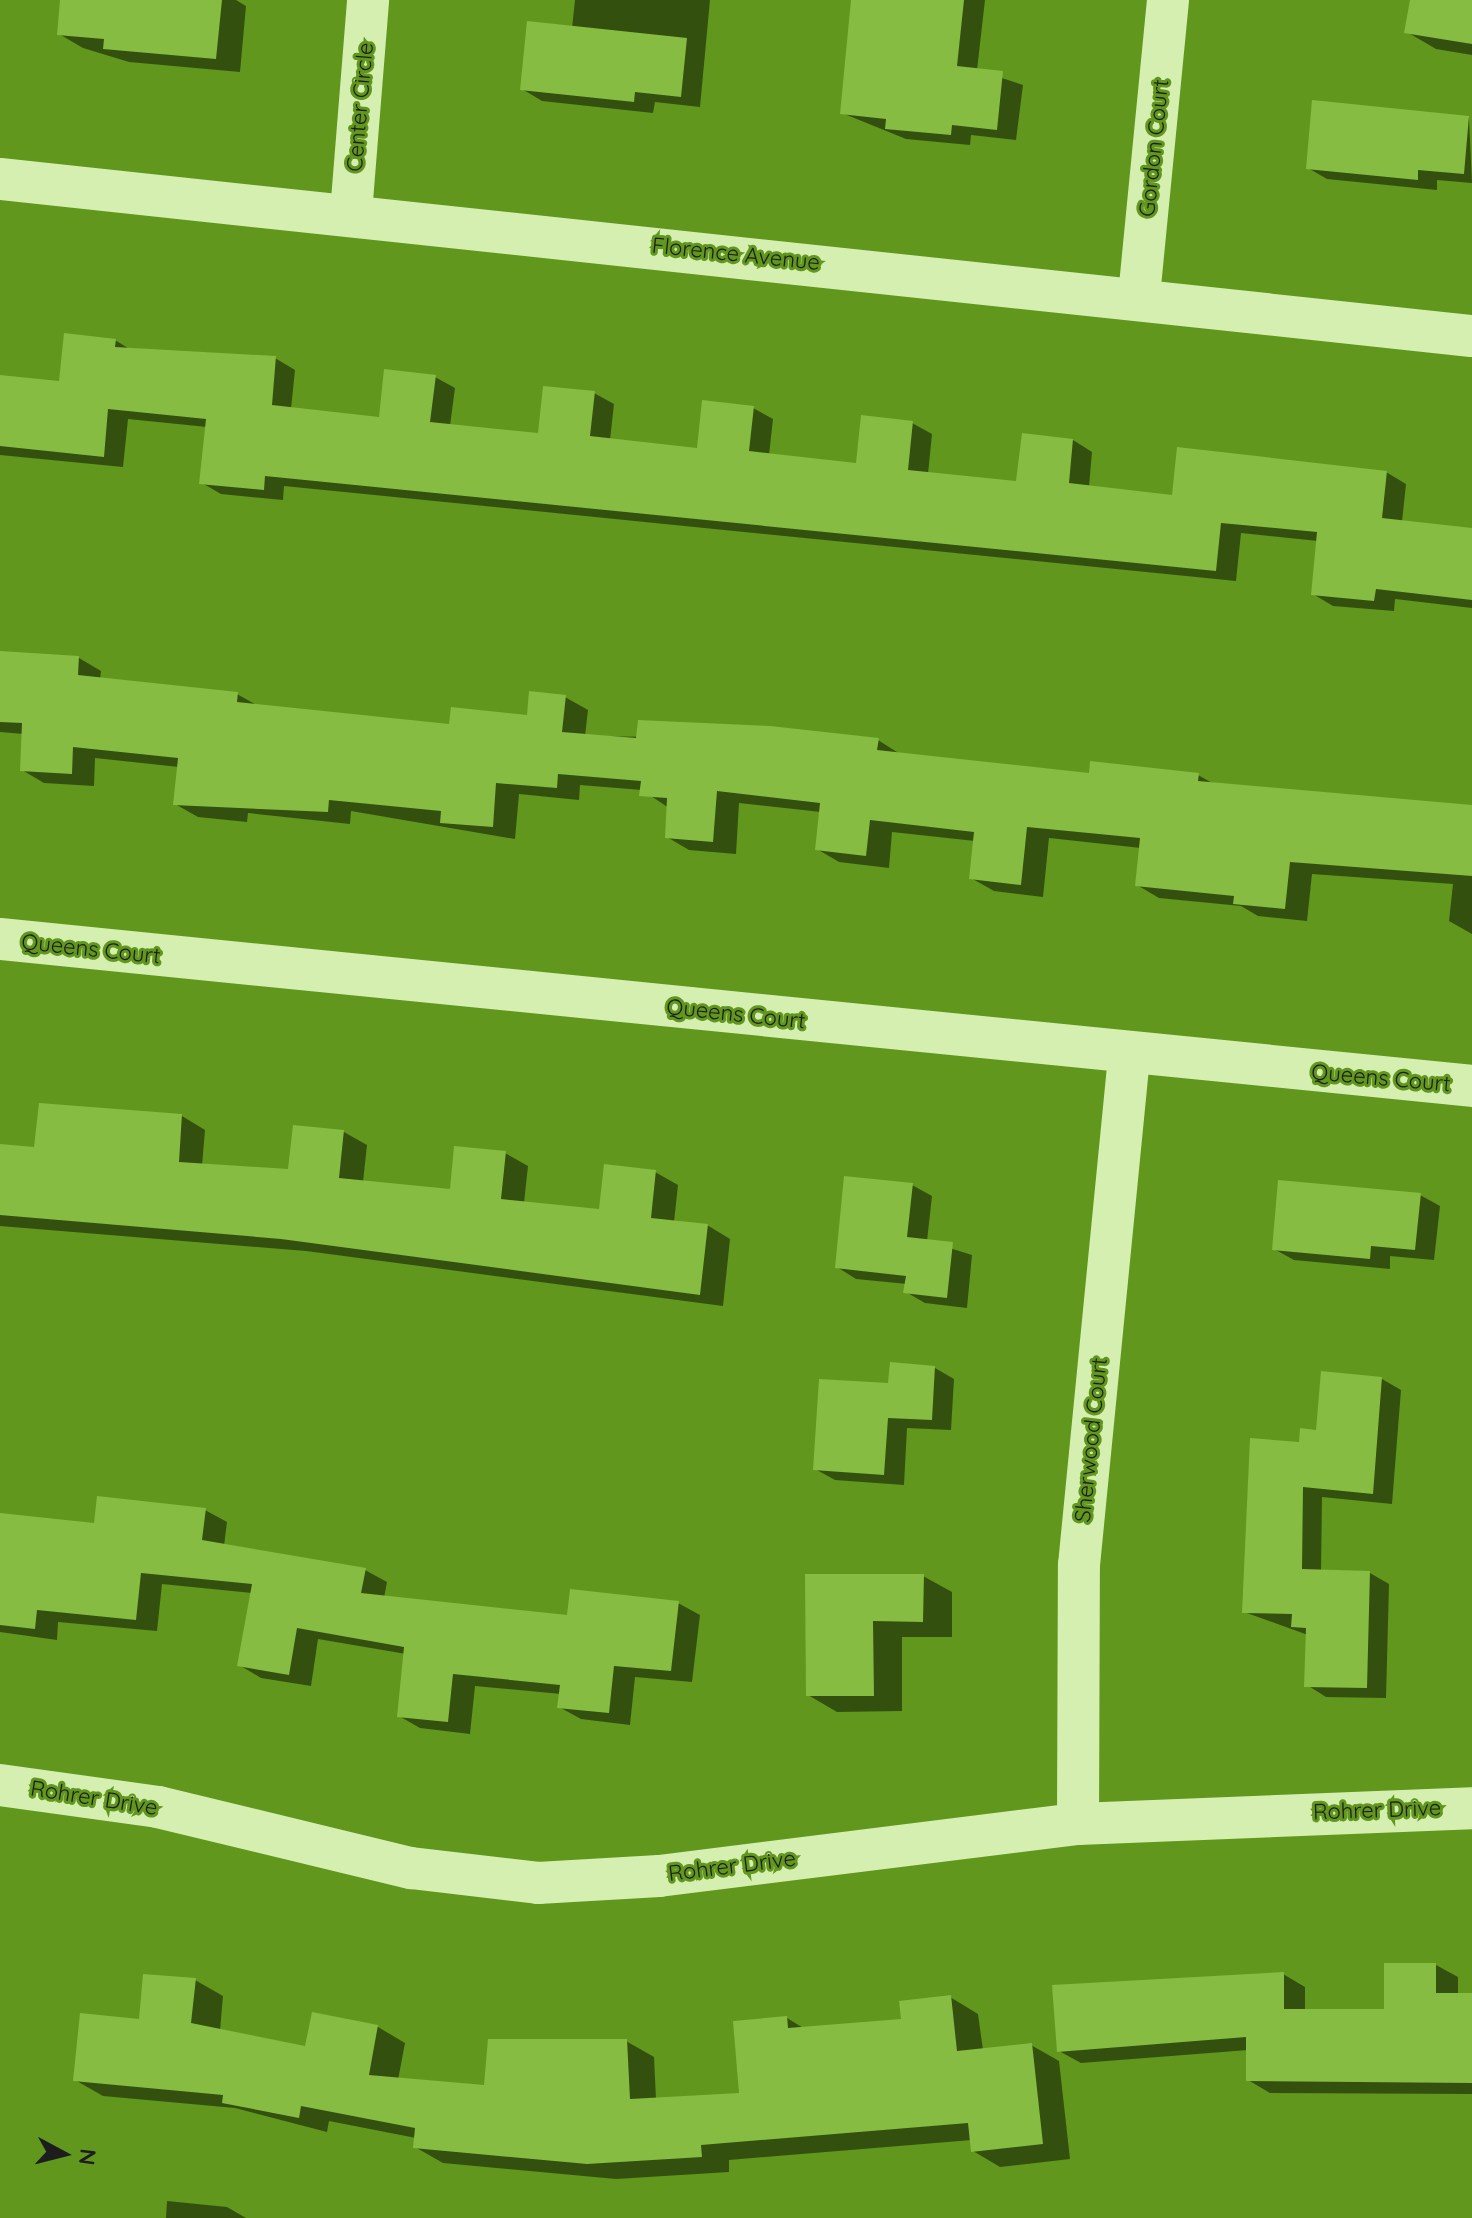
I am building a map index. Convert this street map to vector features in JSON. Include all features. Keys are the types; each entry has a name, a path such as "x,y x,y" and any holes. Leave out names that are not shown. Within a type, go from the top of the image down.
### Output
{"street":[{"name":"Center Circle","path":"351,213 368,0"},
{"name":"Gordon Court","path":"1139,296 1168,0"},
{"name":"Florence Avenue","path":"0,179 1139,296 1472,336"},
{"name":"Queens Court","path":"0,939 1129,1057 1472,1086"},
{"name":"Sherwood Court","path":"1078,1824 1079,1565 1129,1057"},
{"name":"Rohrer Drive","path":"0,1785 158,1807 411,1868 538,1883 659,1876 1078,1824 1472,1808"}],"building":[{"path":"60,0 222,0 216,59 103,49 104,39 57,35"},
{"path":"851,0 964,0 957,66 1003,71 997,130 952,125 951,135 885,129 886,119 840,114"},
{"path":"1410,0 1472,0 1472,44 1404,33"},
{"path":"527,21 687,38 681,97 635,92 634,102 520,90"},
{"path":"1312,100 1469,116 1464,174 1418,170 1418,180 1306,169"},
{"path":"64,333 116,339 115,347 276,356 272,405 379,417 384,369 436,375 430,422 538,433 543,386 595,391 590,436 697,448 702,400 754,406 749,451 856,463 861,415 913,421 908,470 1016,481 1022,433 1073,439 1069,483 1172,495 1177,447 1387,471 1382,518 1472,528 1472,600 1376,589 1374,601 1311,595 1317,532 1221,523 1216,571 265,476 264,490 199,484 206,419 108,409 104,457 0,446 0,375 59,381"},
{"path":"0,651 79,656 78,675 238,692 237,702 449,724 451,707 527,715 529,691 566,695 562,732 636,738 638,720 770,726 879,738 877,750 1089,773 1090,761 1199,773 1198,781 1472,805 1472,876 1290,862 1285,909 1233,904 1234,896 1135,886 1140,838 1027,827 1021,885 969,879 974,832 870,820 866,856 815,850 820,803 717,791 713,842 665,838 667,798 639,796 641,781 558,774 557,788 496,783 493,827 440,823 441,811 329,800 328,812 173,805 178,758 73,747 72,774 20,771 22,723 0,722"},
{"path":"39,1103 182,1114 179,1162 288,1169 293,1125 344,1130 339,1178 450,1189 454,1146 506,1151 501,1199 599,1209 604,1164 656,1170 651,1218 708,1224 700,1295 281,1239 0,1215 0,1144 34,1147"},
{"path":"844,1176 913,1183 907,1237 953,1242 947,1298 903,1293 906,1276 835,1268"},
{"path":"1278,1180 1421,1193 1415,1250 1371,1246 1370,1259 1272,1250"},
{"path":"890,1362 935,1366 932,1420 888,1418 884,1475 813,1470 819,1379 888,1383"},
{"path":"1321,1371 1382,1377 1373,1494 1303,1487 1302,1569 1370,1571 1367,1688 1304,1687 1306,1628 1291,1627 1292,1614 1242,1613 1250,1438 1299,1442 1300,1428 1316,1430"},
{"path":"97,1496 206,1508 202,1540 366,1568 361,1593 567,1615 570,1589 679,1601 671,1671 614,1666 609,1713 557,1708 560,1685 453,1674 448,1722 397,1717 404,1647 297,1628 289,1675 237,1666 252,1584 141,1573 136,1620 37,1610 35,1629 0,1625 0,1513 94,1523"},
{"path":"805,1574 924,1574 923,1622 873,1621 874,1696 806,1696"},
{"path":"1384,1963 1436,1963 1436,1993 1472,1993 1472,2083 1246,2081 1246,2037 1057,2052 1052,1985 1284,1972 1284,2009 1384,2009"},
{"path":"143,1974 196,1978 191,2023 305,2046 312,2012 378,2025 369,2075 484,2085 488,2039 627,2039 630,2099 739,2093 733,2021 787,2016 788,2028 901,2019 899,2001 951,1995 957,2051 1032,2043 1043,2144 971,2152 968,2123 701,2145 702,2157 587,2164 413,2148 415,2128 301,2106 299,2118 222,2103 223,2095 73,2081 80,2013 139,2019"}]}
